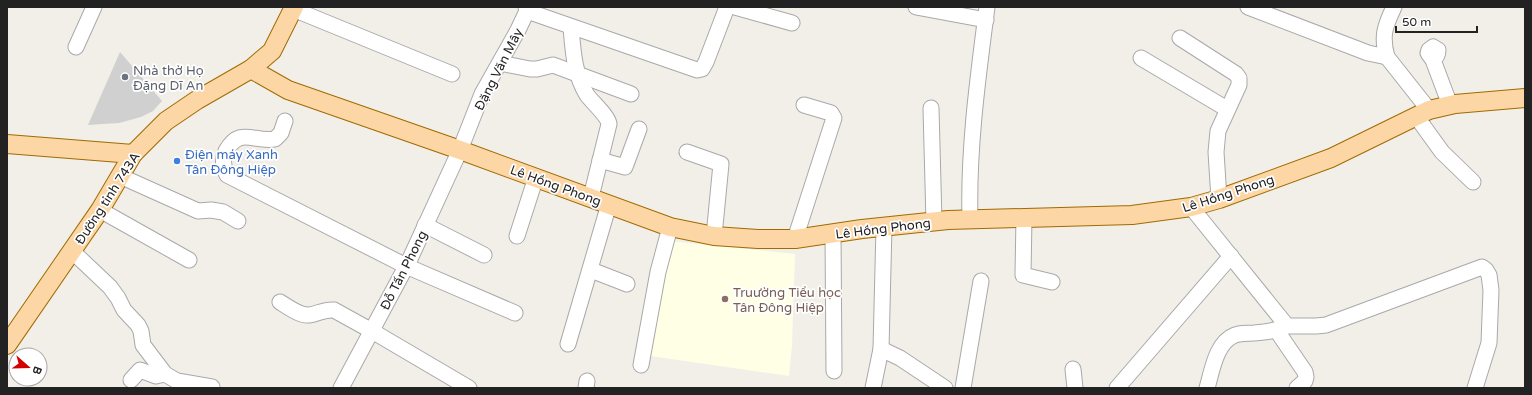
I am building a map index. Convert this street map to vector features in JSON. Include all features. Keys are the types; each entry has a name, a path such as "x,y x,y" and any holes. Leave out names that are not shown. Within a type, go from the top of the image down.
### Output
{"main road":[{"name":"Đường tỉnh 743A","path":"7,345 100,210 133,154 166,121 197,100 251,69 272,51 294,8"},
{"name":"Lê Hồng Phong","path":"251,69 288,90 536,177 670,226 714,236 740,238 795,239 884,227 970,219 1132,215 1191,208 1331,158 1423,113 1450,105 1525,98"},
{"path":"7,144 133,154"}],"street":[{"path":"76,46 94,7"},
{"path":"528,8 571,27 697,70 702,69 706,62 727,7"},
{"path":"735,7 792,23"},
{"path":"916,7 986,13 975,101 970,219"},
{"path":"1248,7 1368,53 1387,57"},
{"path":"1394,7 1383,36 1387,57 1423,113 1442,152 1473,182"},
{"path":"294,8 452,74"},
{"name":"Đặng Văn Mây","path":"460,150 482,94 518,30 528,8"},
{"path":"571,27 573,55 577,75 586,93 608,119 610,124 590,197"},
{"path":"1180,38 1240,78 1239,85 1218,131 1216,152 1219,199"},
{"path":"1141,58 1227,109"},
{"path":"1433,60 1450,105"},
{"path":"500,63 530,69 553,65 631,94"},
{"path":"795,239 834,118 831,113 804,105"},
{"path":"931,108 934,222"},
{"path":"285,121 281,133 276,139 269,140 245,136 237,137 231,142 225,154 223,166 227,175 406,266 515,313"},
{"path":"600,160 626,167 639,129"},
{"name":"Đỗ Tấn Phong","path":"341,388 406,266 460,150"},
{"path":"687,152 721,164 714,236"},
{"path":"120,176 198,211 211,210 223,212 238,221"},
{"path":"517,236 536,177"},
{"path":"568,344 591,270 609,204"},
{"path":"1191,208 1231,256 1282,328 1305,372 1305,381 1297,388"},
{"path":"100,210 190,260"},
{"path":"1024,218 1023,275 1052,282"},
{"path":"425,225 484,255"},
{"path":"641,365 658,272 670,226"},
{"path":"872,388 881,349 884,227"},
{"path":"833,233 834,371"},
{"path":"72,251 110,286 124,310 138,324 142,331 142,345 165,374 177,381 216,388"},
{"path":"1117,388 1231,256"},
{"path":"1206,388 1220,348 1226,340 1236,335 1282,328 1326,325 1482,267 1486,270 1489,276 1491,290 1489,343 1475,388"},
{"path":"591,270 627,284"},
{"path":"963,388 981,281"},
{"path":"280,302 304,315 334,310 372,330 469,388"},
{"path":"881,349 900,358 945,388"},
{"path":"1073,369 1075,388"},
{"path":"131,380 140,370 156,376 165,374"}],"shaded area":[{"name":"Nhà thờ Họ Đặng Dĩ An","path":"120,52 162,101 153,111 141,117 119,123 88,125"},
{"name":"Truường Tiểu học Tân Đông Hiệp","path":"669,241 795,254 792,345 789,376 644,355"}],"place":[{"name":"Nhà thờ Họ Đặng Dĩ An","path":"125,77"},
{"name":"Điện máy Xanh Tân Đông Hiệp","path":"177,161"},
{"name":"Truường Tiểu học Tân Đông Hiệp","path":"725,299"}]}
